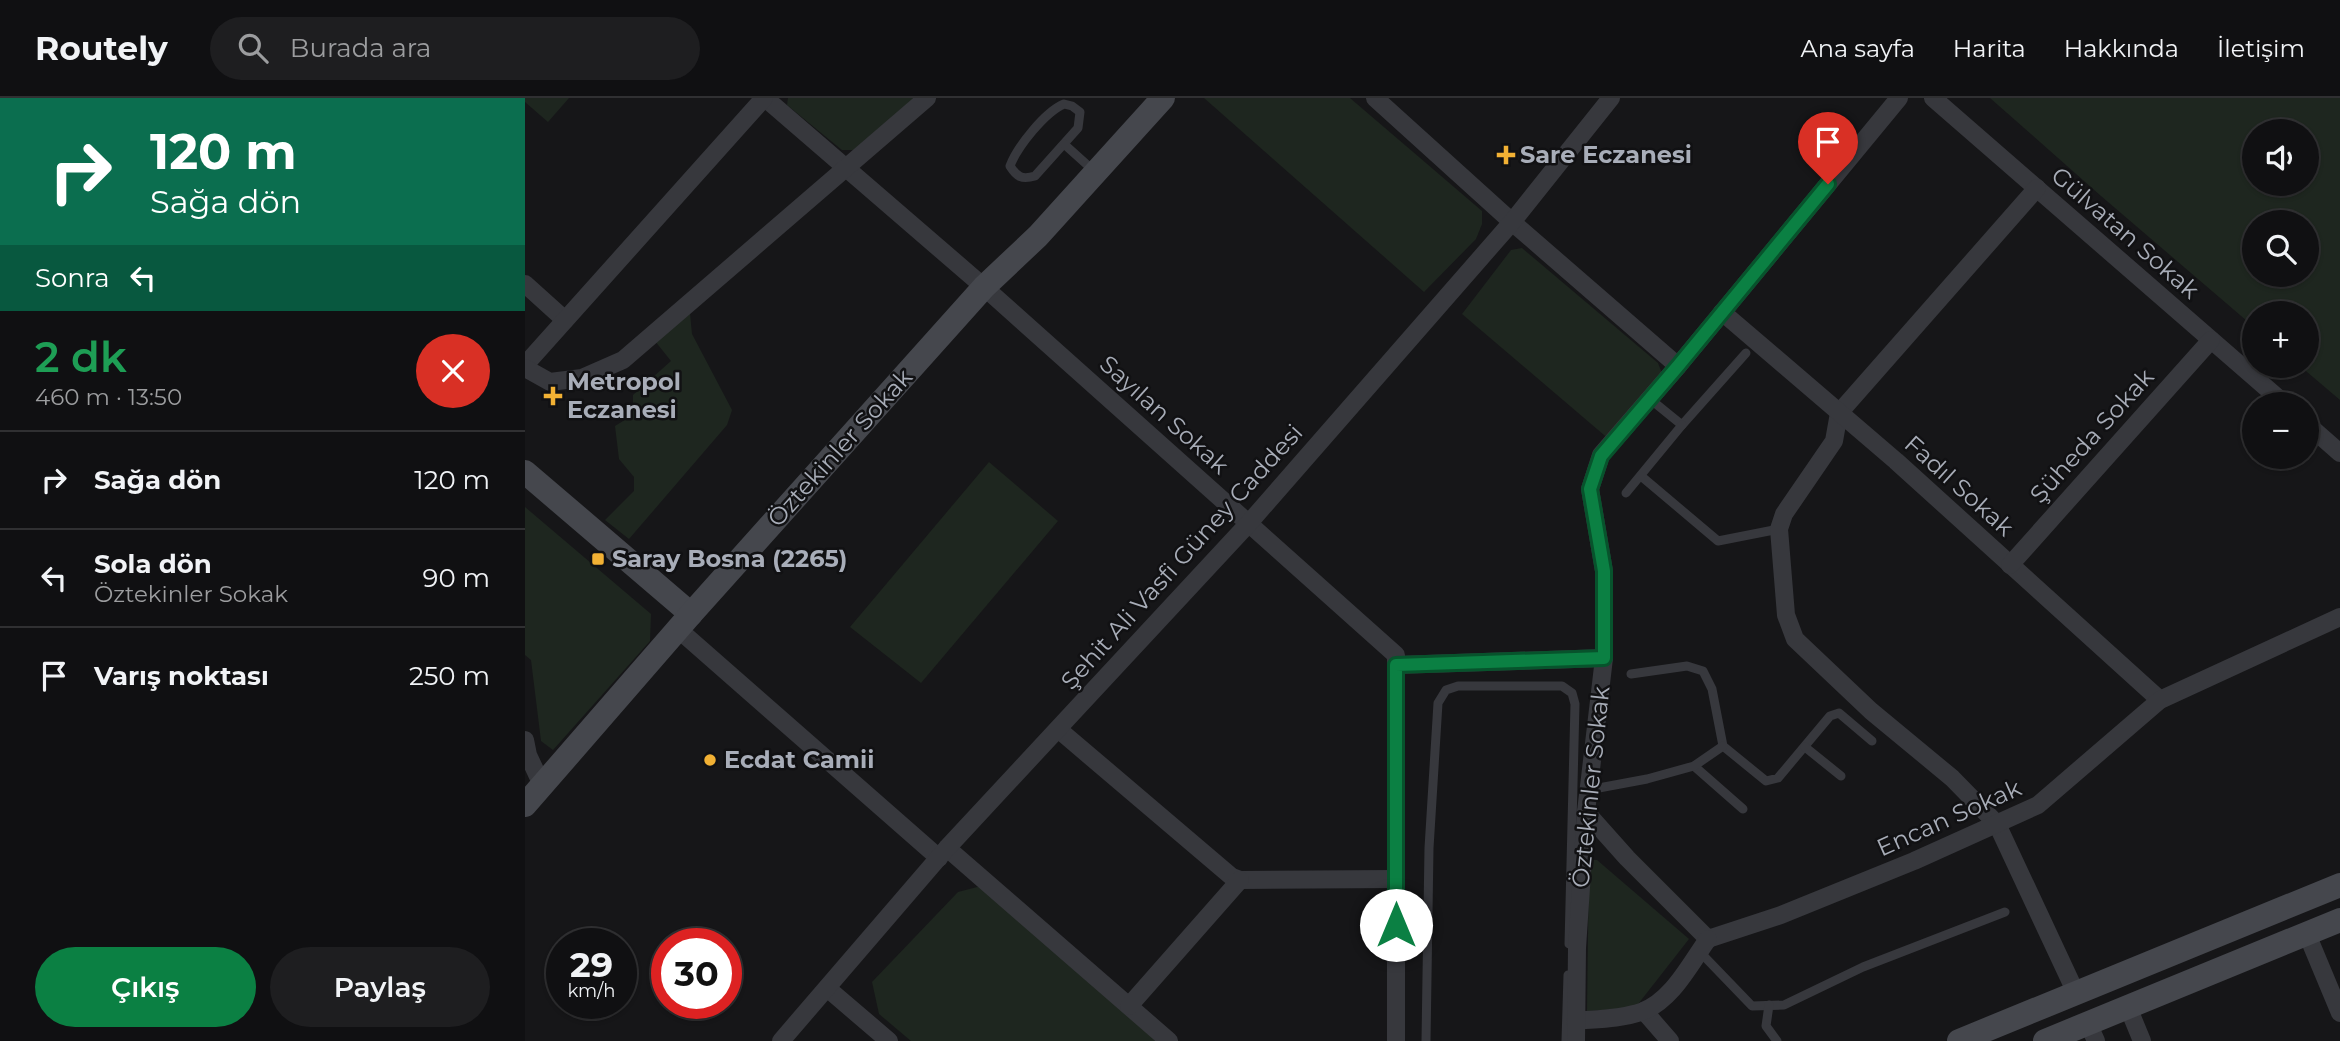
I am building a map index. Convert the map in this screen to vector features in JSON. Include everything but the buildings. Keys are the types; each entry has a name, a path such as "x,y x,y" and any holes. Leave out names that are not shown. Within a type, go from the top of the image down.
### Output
{"street":[{"name":"Sayılan Sokak","path":"765,98 984,287 1396,655 1396,665"},
{"path":"765,98 525,366 550,382 582,378 623,360 927,98"},
{"name":"Öztekinler Sokak","path":"525,805 984,287 1038,236 1163,98"},
{"path":"1375,98 1512,222 1678,366"},
{"name":"Şehit Ali Vasfi Güney Caddesi","path":"781,1041 943,853 1249,523 1512,222 1611,98"},
{"name":"Öztekinler Sokak","path":"1576,1041 1577,948 1586,812 1604,658 1604,571 1590,489 1601,456 1899,98"},
{"name":"Gülvatan Sokak","path":"1933,98 2270,392"},
{"path":"2037,188 1839,413 1834,441 1784,514 1779,529 1786,615 1795,639 1871,712 1952,778 1997,824 2076,993"},
{"path":"525,284 565,320"},
{"name":"Fadıl Sokak","path":"1722,312 2160,700"},
{"name":"Şüheda Sokak","path":"2010,565 2211,340"},
{"path":"2319,435 2340,453"},
{"path":"525,472 685,622 943,853 1169,1041"},
{"name":"Encan Sokak","path":"1703,945 1914,861 2038,805 2160,700 2340,617"},
{"path":"1396,1041 1396,665 1604,658"},
{"path":"1058,729 1232,877 1240,880 1396,878"},
{"path":"525,740 528,755 543,785"},
{"path":"1575,1021 1644,1011 1671,991 1703,945 1586,812"},
{"path":"1129,1006 1240,880"},
{"path":"1959,1041 2340,885"},
{"path":"2045,1041 2092,1032 2128,1007 2340,920"},
{"path":"2307,934 2340,1013"},
{"path":"827,988 889,1041"},
{"path":"2128,1007 2142,1041"},
{"path":"1644,1011 1670,1041"}],"lane":[{"path":"1063,104 1080,112 1081,118 1078,128 1064,144 1035,176 1025,179 1017,176 1010,166 1014,155 1042,121 1055,107 1063,104"},
{"path":"1064,144 1096,173"},
{"path":"1626,493 1746,353"},
{"path":"1650,399 1682,425"},
{"path":"1640,476 1718,541 1779,529"},
{"path":"1632,674 1687,666 1703,671 1712,689 1723,746 1766,781 1778,778 1831,716 1839,713 1872,741"},
{"path":"1426,1041 1429,848 1438,703 1446,690 1458,686 1562,686 1571,693 1575,704 1566,1041"},
{"path":"1588,790 1647,779 1694,766 1723,746"},
{"path":"1805,747 1841,776"},
{"path":"1694,766 1743,808"},
{"path":"1703,945 1752,1006 1784,1005 1863,967 2005,912"},
{"path":"1769,1005 1766,1026 1777,1041"}],"shaded area":[{"path":"525,98 569,98 548,122 525,102"},
{"path":"788,98 914,98 854,150 842,150 787,105"},
{"path":"1204,98 1350,98 1482,211 1482,224 1476,239 1424,292"},
{"path":"1990,98 2340,98 2340,400 2314,378 2319,378 2319,301 2242,301 2242,317"},
{"path":"1522,248 1658,363 1663,376 1611,441 1462,314 1511,250"},
{"path":"690,313 692,334 732,410 727,425 629,539 605,520 634,491 634,477 619,459 615,426 633,415 633,395 671,361 655,341"},
{"path":"989,462 1058,521 921,683 850,627"},
{"path":"525,507 651,614 650,641 553,750 541,741 531,660 525,655"},
{"path":"1589,860 1597,860 1689,939 1635,1008 1587,1011"},
{"path":"981,886 1159,1041 911,1041 879,1014 872,982 958,892"}],"place":[{"name":"Sare Eczanesi","path":"1506,155"},
{"name":"Metropol Eczanesi","path":"553,396"},
{"name":"Saray Bosna (2265)","path":"598,559"},
{"name":"Ecdat Camii","path":"710,760"}],"route":[{"path":"1396,925 1396,665 1604,658 1604,571 1590,489 1601,456 1828,184"}]}
